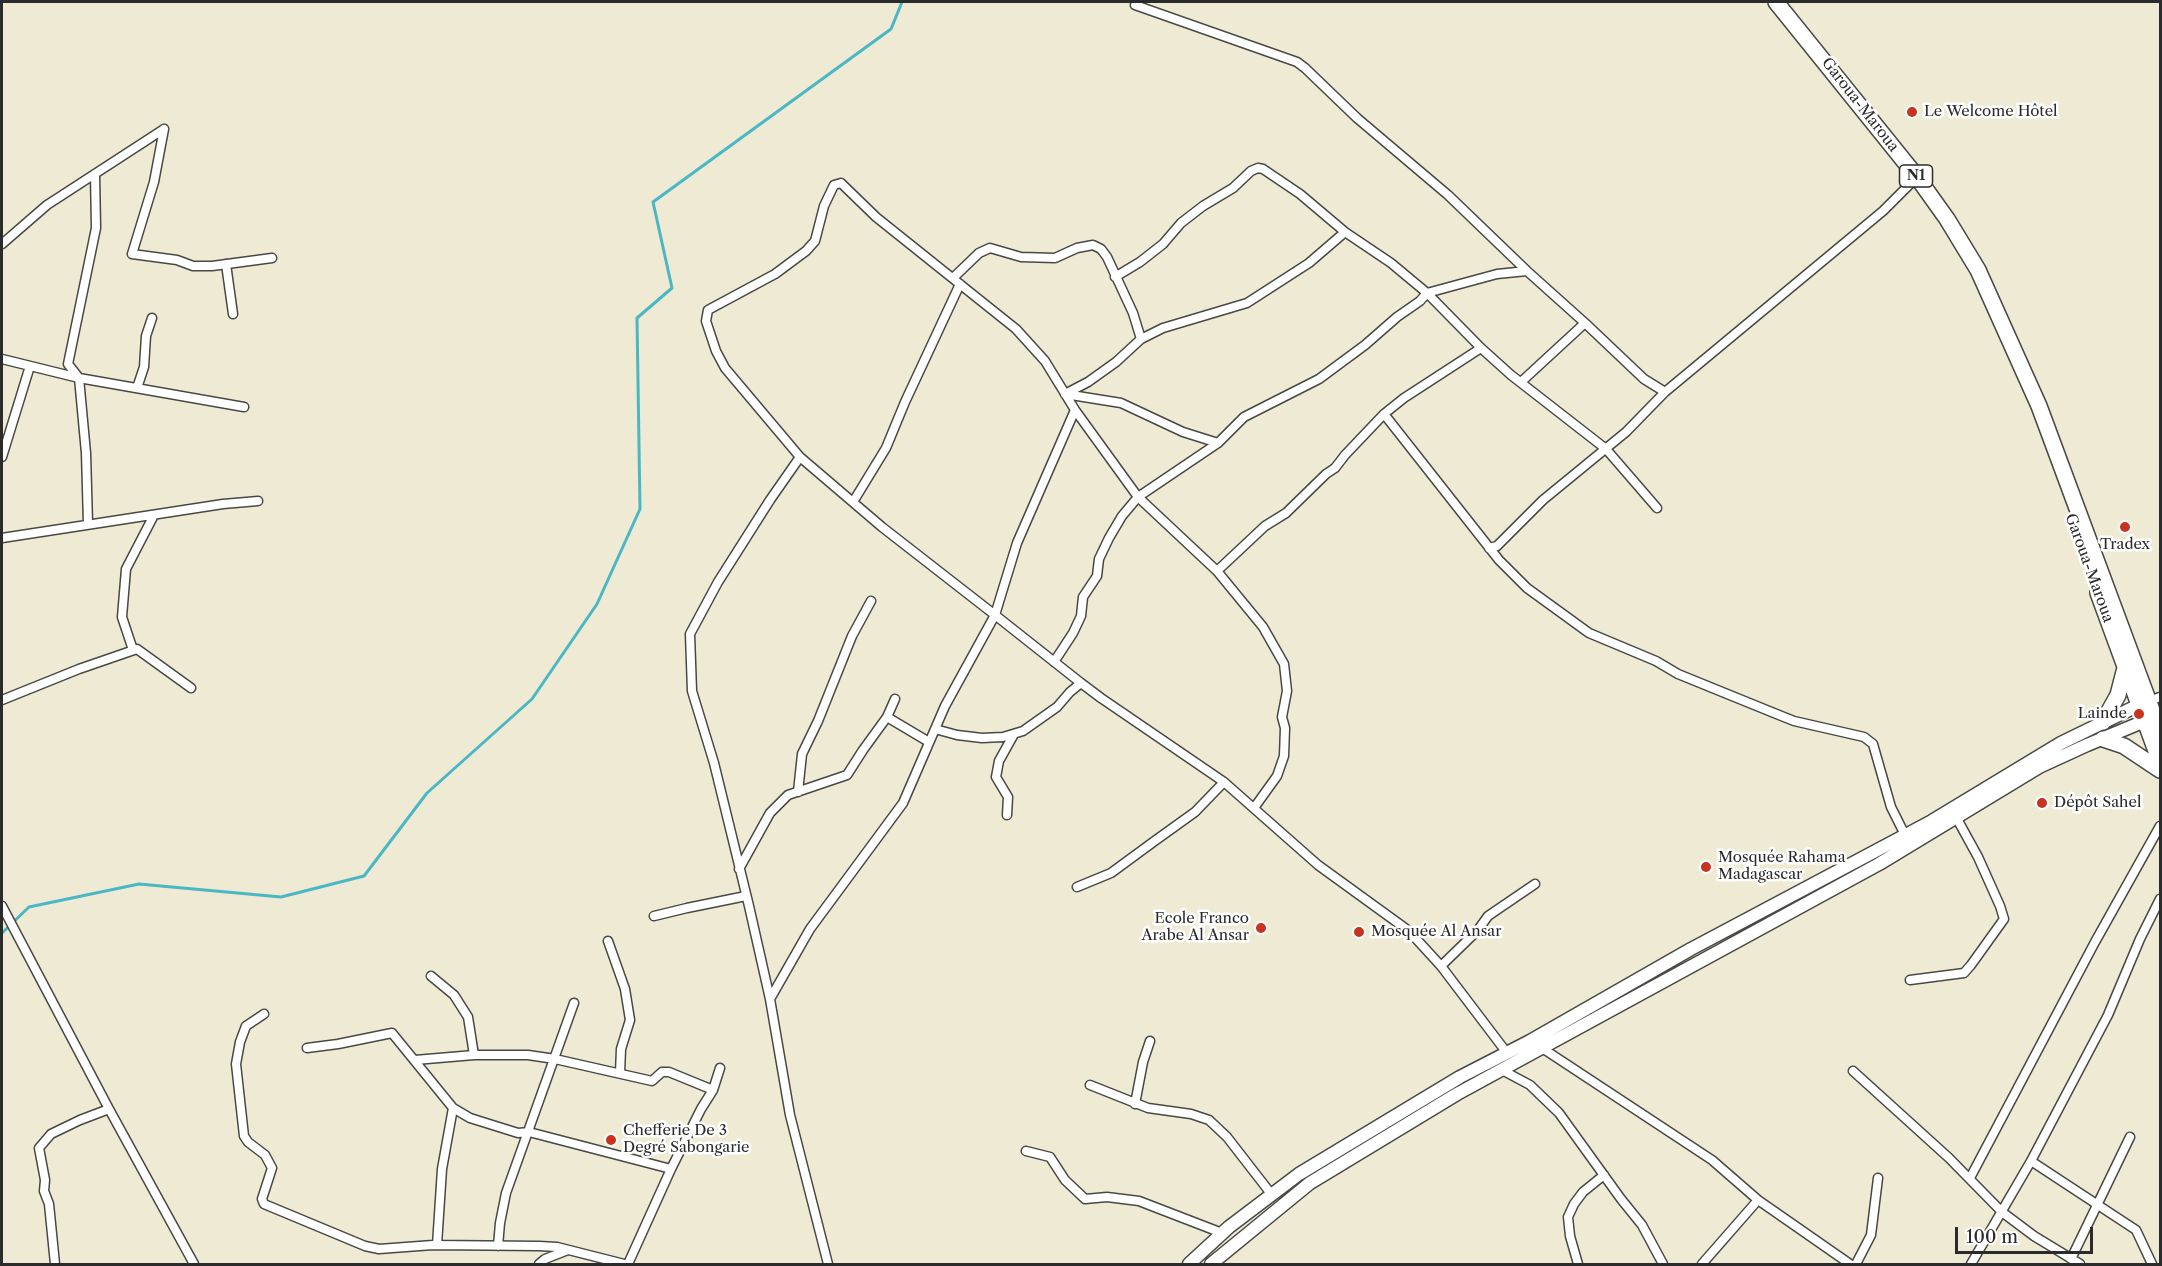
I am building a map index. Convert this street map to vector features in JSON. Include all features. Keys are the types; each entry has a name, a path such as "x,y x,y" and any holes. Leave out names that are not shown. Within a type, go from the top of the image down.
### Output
{"highway":[{"name":"Garoua-Maroua","path":"1776,2 1917,177 1947,219 1978,270 2024,371 2150,701 2160,762"},
{"name":"Garoua-Maroua","path":"2024,371 2031,410 2126,668 2150,701"},
{"path":"2103,722 2118,694 2126,668"},
{"path":"2103,739 2124,746 2160,770"}],"main road":[{"path":"1189,1264 1222,1233 1319,1162 1460,1077 1530,1041 1691,949 1905,835 2061,743 2150,701"},
{"path":"1211,1264 1310,1183 1457,1094 1869,870 2039,767 2103,739 2154,723"}],"street":[{"path":"1135,5 1297,62 1357,118 1448,195 1644,379 1665,392"},
{"path":"2,244 47,205 164,129 154,182 132,254 177,260 193,266 272,258"},
{"path":"1115,277 1140,262 1162,244 1181,223 1203,206 1233,188 1258,168 1263,169 1300,194 1345,232 1383,257 1426,293 1481,348 1606,449 1657,508"},
{"path":"88,525 86,453 79,378 68,364 96,228 95,174"},
{"path":"1489,548 1497,546 1543,500 1626,432 1665,392 1883,211 1917,177"},
{"path":"1254,808 1277,776 1284,756 1285,728 1282,717 1287,691 1284,664 1263,627 1216,571 1138,498 1075,410 1045,361 1016,329 876,217 844,185 838,182 834,185 824,206 815,241 806,251 775,273 708,310 706,321 716,351 725,368 800,457 853,502 1081,683 1224,782 1318,865 1409,931 1441,966 1507,1053"},
{"path":"1065,394 1088,382 1116,362 1141,339 1163,328 1246,303 1309,262 1345,232"},
{"path":"953,278 979,253 990,248 1021,257 1055,258 1077,248 1093,245 1101,249 1107,257 1133,313 1141,339"},
{"path":"226,264 233,314"},
{"path":"1054,662 1081,616 1083,597 1097,576 1099,559 1108,538 1122,516 1138,498 1218,443 1244,417 1319,379 1420,301 1426,293 1497,274 1527,271"},
{"path":"853,502 886,448 960,284"},
{"path":"137,388 144,367 146,336 152,318"},
{"path":"1521,382 1585,323"},
{"path":"1216,571 1258,532 1287,513 1335,468 1384,414 1404,398 1481,348"},
{"path":"2,359 79,378 244,407"},
{"path":"2,457 30,366"},
{"path":"1065,394 1121,403 1183,432 1218,443"},
{"path":"770,999 810,929 903,803 945,706 995,615 1017,543 1075,410"},
{"path":"1384,414 1468,518 1489,548 1527,588 1589,633 1656,661 1678,674 1784,717 1863,737 1873,744 1891,807 1905,835"},
{"path":"800,457 718,582 690,634 692,691 714,763 746,897 770,999 790,1115 828,1264"},
{"path":"2,538 223,504 258,501"},
{"path":"133,650 122,617 126,569 154,515"},
{"path":"798,792 802,754 818,721 852,636 871,601"},
{"path":"2,700 133,650 143,651 191,687"},
{"path":"935,729 982,738 1014,734 1023,731 1057,706 1081,683"},
{"path":"739,869 770,813 788,795 847,776 862,750 887,717 895,699"},
{"path":"887,717 929,742"},
{"path":"1008,815 1008,797 996,777 999,760 1014,734"},
{"path":"1077,887 1112,873 1195,812 1224,782"},
{"path":"1910,980 1964,973 2004,919 1978,857 1956,817"},
{"path":"1970,1178 2095,942 2160,826"},
{"path":"1441,966 1478,930 1488,916 1535,884"},
{"path":"654,916 746,897"},
{"path":"1971,1264 2031,1161 2108,1015 2140,939 2160,899"},
{"path":"2,906 194,1264"},
{"path":"608,941 625,989 630,1020 621,1049 620,1073"},
{"path":"431,976 454,995 468,1017 474,1055"},
{"path":"498,1246 506,1193 574,1003"},
{"path":"264,1014 246,1026 236,1064 244,1136 265,1155 272,1168 262,1199 264,1204 379,1249 437,1245 539,1246 568,1250 624,1264"},
{"path":"307,1048 338,1044 389,1032 396,1036 453,1108 470,1118 671,1169"},
{"path":"1136,1104 1143,1062 1150,1041"},
{"path":"1530,1041 1712,1160 1758,1200 1850,1264"},
{"path":"415,1060 474,1055 528,1055 652,1081 662,1072 669,1072 713,1090"},
{"path":"628,1264 671,1169 701,1108 713,1090 720,1068"},
{"path":"1502,1070 1530,1085 1559,1113 1642,1225 1664,1264"},
{"path":"1853,1071 1904,1115 2002,1212 2034,1236 2080,1264"},
{"path":"1090,1085 1148,1108 1191,1114 1209,1120 1227,1137 1272,1195"},
{"path":"437,1245 442,1169 453,1108"},
{"path":"55,1264 49,1204 44,1191 45,1180 39,1148 51,1134 109,1109"},
{"path":"2071,1259 2130,1137"},
{"path":"1026,1151 1050,1157 1065,1180 1085,1199 1107,1197 1139,1201 1222,1233"},
{"path":"2031,1161 2136,1230 2152,1264"},
{"path":"1578,1264 1570,1236 1568,1217 1583,1192 1604,1175"},
{"path":"1856,1264 1871,1235 1878,1178"},
{"path":"1702,1264 1758,1200"},
{"path":"539,1246 542,1262 568,1250"}],"waterway":[{"path":"2,933 29,907 139,884 281,897 364,876 427,793 532,699 597,604 640,509 637,318 672,288 653,202 891,29 902,2"}],"place":[{"name":"Le Welcome Hôtel","path":"1912,112"},
{"name":"Tradex","path":"2125,527"},
{"name":"Lainde","path":"2139,714"},
{"name":"Dépôt Sahel","path":"2042,803"},
{"name":"Mosquée Rahama Madagascar","path":"1706,867"},
{"name":"Ecole Franco Arabe Al Ansar","path":"1261,928"},
{"name":"Mosquée Al Ansar","path":"1359,932"},
{"name":"Chefferie De 3 Degré Sabongarie","path":"611,1140"}]}
